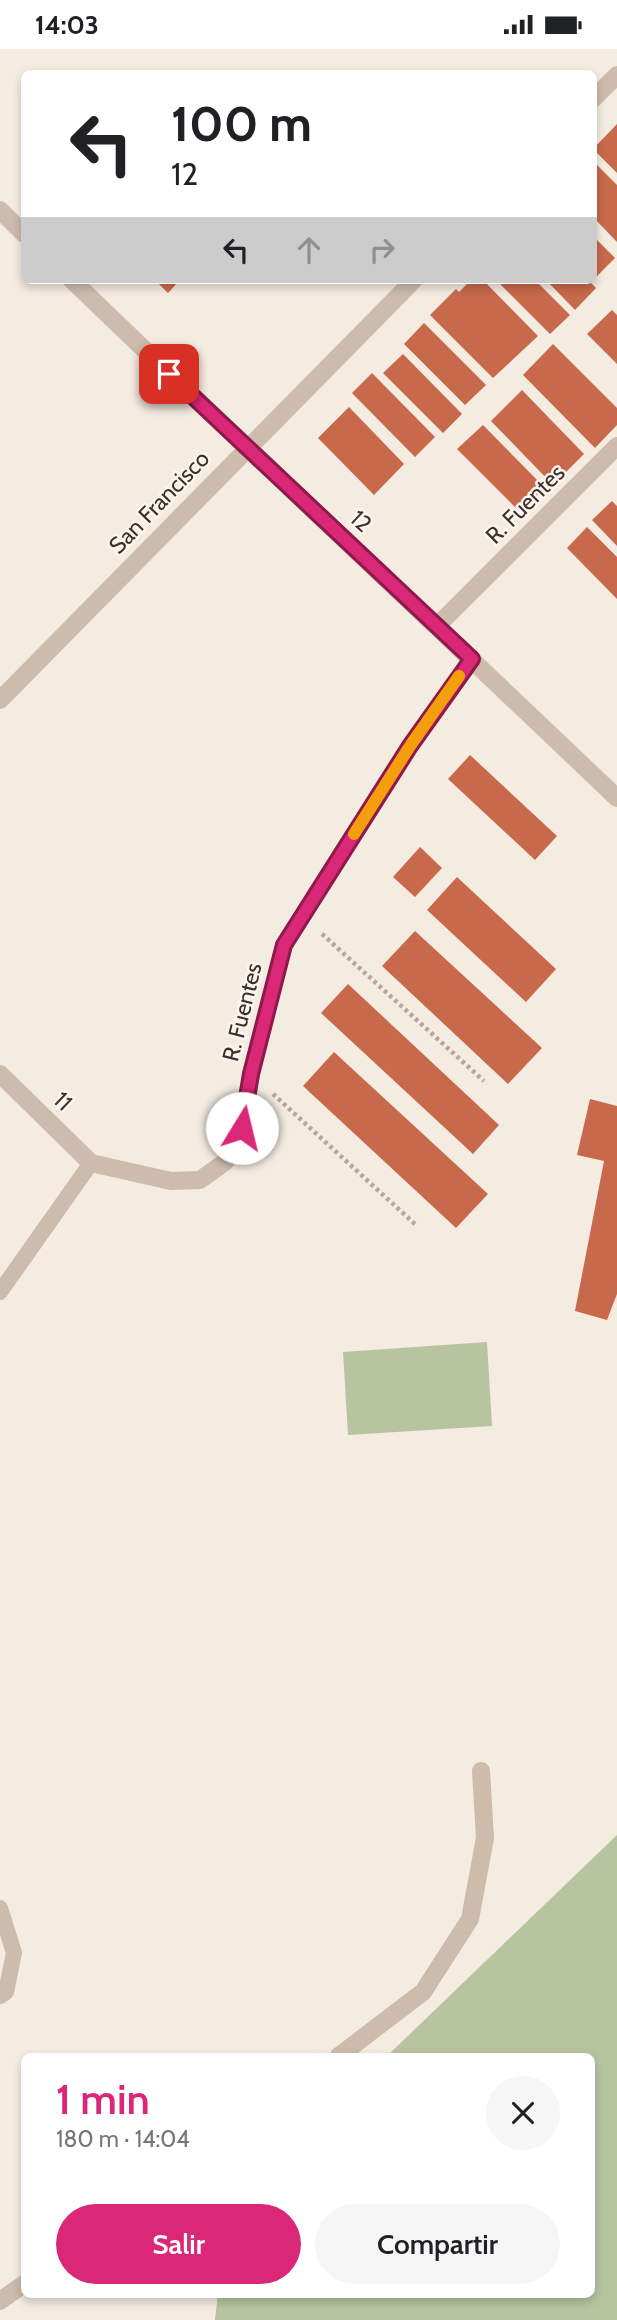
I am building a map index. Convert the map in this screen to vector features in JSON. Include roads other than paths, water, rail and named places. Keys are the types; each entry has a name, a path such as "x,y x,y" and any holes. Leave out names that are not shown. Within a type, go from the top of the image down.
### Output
{"street":[{"path":"597,95 617,75"},
{"path":"0,211 21,231"},
{"name":"12","path":"76,284 246,449 438,625 617,798"},
{"name":"San Francisco","path":"0,700 410,284"},
{"name":"R. Fuentes","path":"438,625 617,446"},
{"name":"R. Fuentes","path":"92,1163 171,1181 200,1180 225,1161 242,1128 251,1074 284,945 410,746 472,659"},
{"name":"11","path":"0,1074 92,1163"},
{"path":"343,2053 423,1991 470,1919 485,1838 481,1771"},
{"path":"0,2301 21,2286"}],"lane":[{"path":"0,1292 92,1163"},
{"path":"0,1908 14,1953 6,1992 0,1996"}]}
